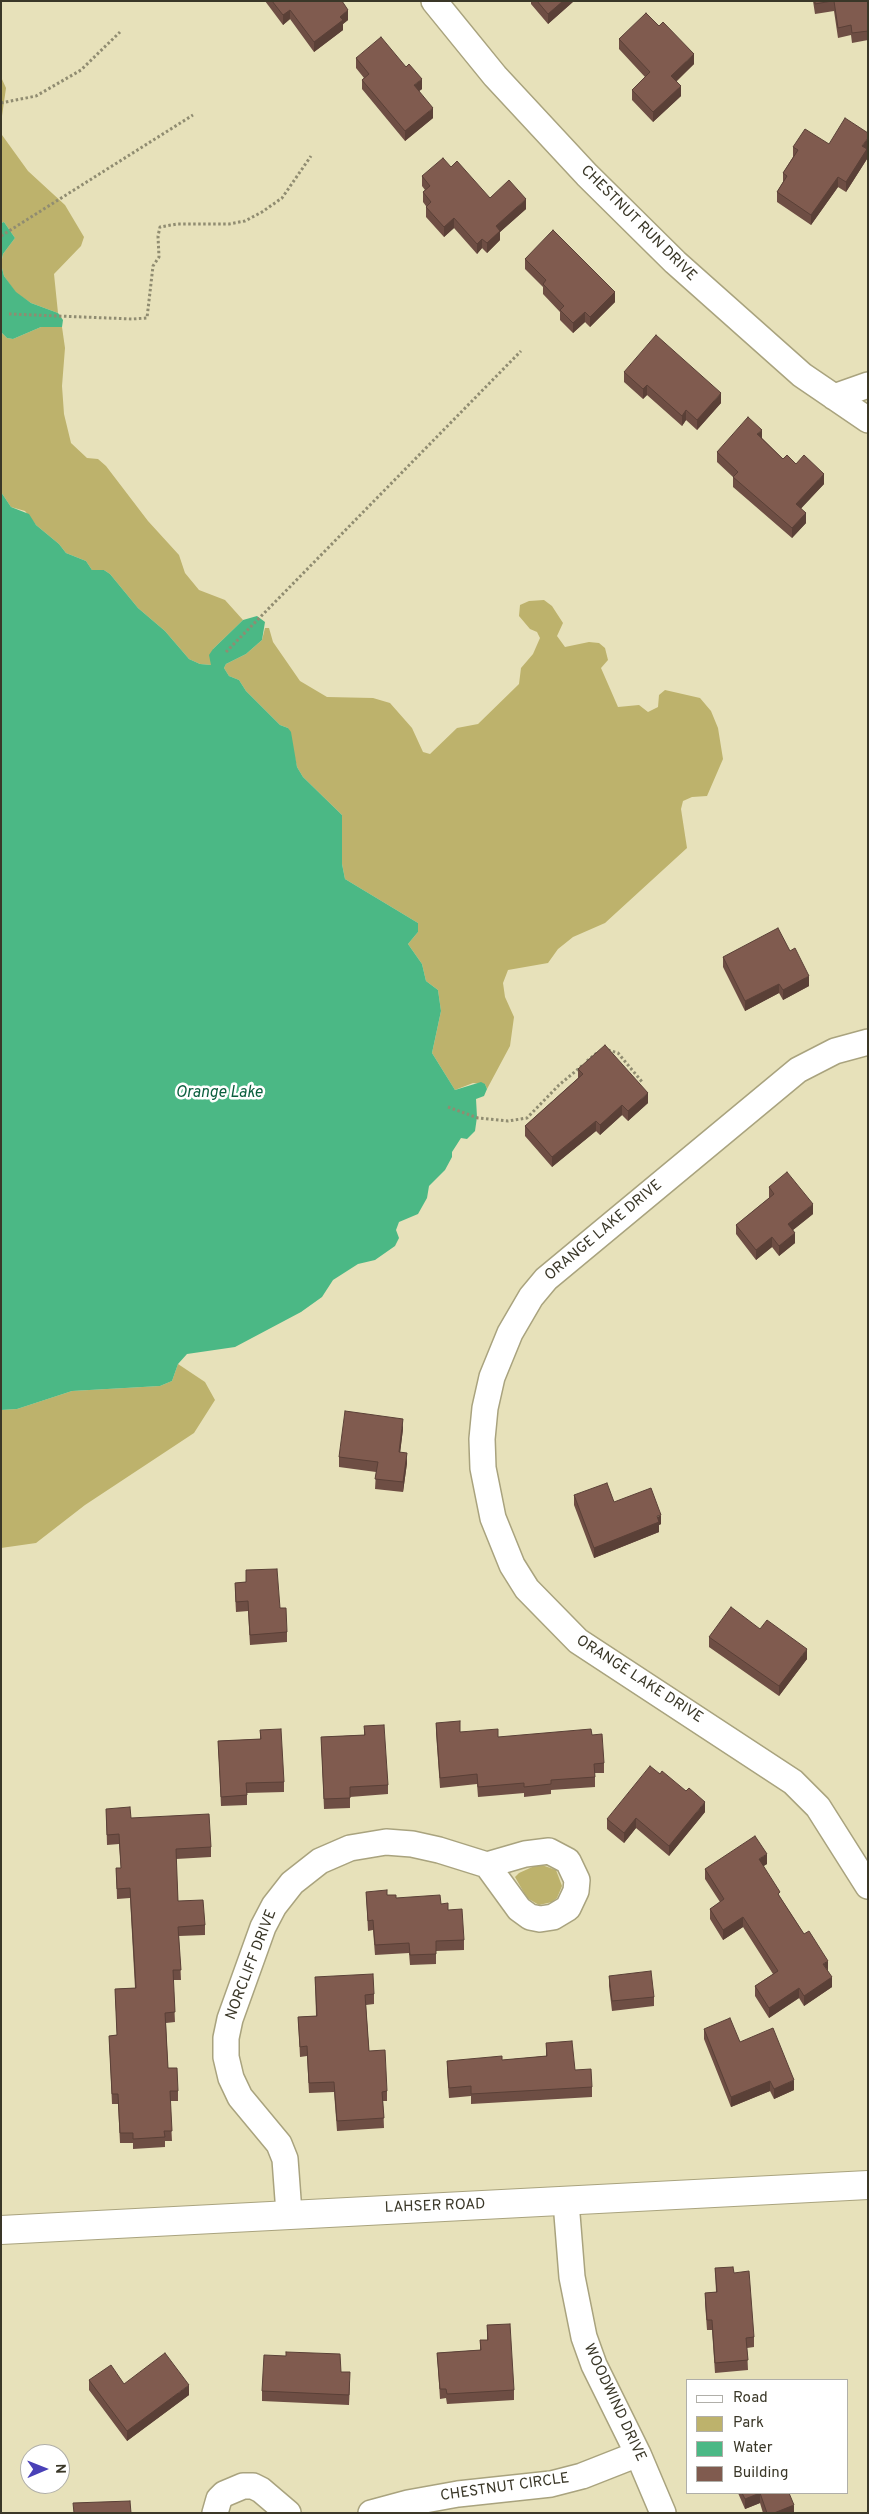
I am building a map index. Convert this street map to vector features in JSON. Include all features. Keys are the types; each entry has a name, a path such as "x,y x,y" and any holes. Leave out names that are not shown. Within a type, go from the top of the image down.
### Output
{"street":[{"name":"CHESTNUT RUN DRIVE","path":"434,1 495,76 635,224 740,322 802,375 868,420"},
{"path":"834,397 868,385"},
{"name":"ORANGE LAKE DRIVE","path":"868,1042 834,1051 798,1070 546,1279 510,1333 492,1377 485,1408 482,1439 483,1468 493,1518 512,1565 527,1589 549,1614 578,1641 793,1782 818,1807 868,1886"},
{"name":"NORCLIFF DRIVE","path":"289,2213 286,2159 279,2144 240,2097 231,2078 226,2057 226,2038 230,2019 264,1927 274,1906 292,1883 307,1870 333,1854 368,1844 412,1844 439,1850 487,1865"},
{"name":"LAHSER ROAD","path":"1,2230 289,2213 566,2202 868,2185"},
{"name":"WOODWIND DRIVE","path":"566,2202 572,2278 584,2337 598,2373 638,2454 663,2513"},
{"name":"CHESTNUT CIRCLE","path":"371,2513 408,2503 458,2494 551,2484 582,2476 638,2454"},
{"path":"215,2513 219,2499 224,2494 236,2487 248,2486 261,2490 288,2513"}],"path":[{"path":"1,103 36,96 81,70 120,32"},
{"path":"1,236 193,115"},
{"path":"9,314 147,318 153,266 159,257 158,236 160,227 176,224 229,224 245,221 282,198 311,156"},
{"path":"226,652 521,350"},
{"path":"448,1108 478,1118 508,1121 527,1118 559,1085 594,1054 606,1049 618,1053 643,1083"}],"green space":[{"path":"1,77 6,88 1,123"},
{"path":"1,123 2,135 28,171 65,205 84,237 81,246 54,274 58,313 31,303 16,293 4,276 1,264 3,254 15,238 4,222 1,223"},
{"path":"41,327 62,327 65,348 62,386 64,414 71,443 87,458 98,459 106,466 148,521 179,555 185,573 199,590 225,600 243,620 213,649 211,665 200,664 189,659 165,631 138,608 110,574 104,570 92,570 86,561 66,553 59,544 36,525 25,511 11,507 1,492 1,332 7,338 13,339"},
{"path":"544,600 552,606 563,623 557,636 565,647 589,642 599,643 605,648 608,660 601,668 618,707 639,705 648,712 658,707 659,695 665,690 700,698 711,711 718,728 723,759 707,796 692,797 683,801 681,809 687,848 605,923 573,937 558,949 548,963 508,970 503,983 505,997 514,1017 510,1046 487,1089 485,1084 473,1083 455,1090 432,1053 441,1011 438,990 426,981 422,964 408,944 418,932 418,923 345,879 342,864 342,815 303,777 297,767 288,728 280,725 246,691 239,680 229,676 224,668 226,664 246,654 262,640 265,628 269,628 273,642 300,681 327,697 373,698 390,703 412,728 423,752 430,754 457,728 478,724 519,684 521,668 533,654 540,638 537,632 530,629 519,616 520,605 529,601"},
{"path":"178,1364 205,1382 215,1400 194,1433 85,1505 36,1543 1,1548 1,1410 17,1409 72,1391 160,1386 172,1381"},
{"path":"539,1864 556,1870 562,1886 557,1898 552,1902 539,1905 527,1898 515,1877 519,1873"}],"water":[{"path":"4,222 15,238 3,254 1,263 1,223"},
{"path":"1,264 4,276 16,292 31,303 58,313 63,320 62,327 41,327 13,339 7,338 1,332"},
{"name":"Orange Lake","path":"1,492 11,507 29,514 36,525 59,544 66,553 86,561 92,570 104,570 110,574 138,608 165,631 189,659 200,664 211,665 209,655 213,649 243,620 257,616 265,622 262,640 246,654 226,664 224,668 229,676 239,680 246,691 280,725 288,728 291,732 297,767 303,777 342,815 342,864 345,879 418,923 418,932 408,944 422,964 426,981 438,990 441,1011 432,1053 455,1090 481,1082 485,1084 487,1089 484,1096 476,1099 477,1117 475,1131 467,1139 461,1138 452,1152 452,1157 445,1170 429,1186 427,1198 418,1214 399,1222 396,1230 399,1238 395,1246 375,1260 358,1264 333,1280 322,1297 301,1312 235,1347 187,1354 178,1364 172,1381 160,1386 72,1391 17,1409 1,1410"}],"building":[{"path":"272,1 342,1 348,10 340,17 343,20 314,42 290,10 283,15"},
{"path":"537,1 563,1 548,14"},
{"path":"815,1 832,1 815,4"},
{"path":"834,1 868,1 868,31 852,33 851,25 838,28"},
{"path":"646,13 659,26 663,22 694,54 671,76 681,86 653,112 632,90 650,72 619,39"},
{"path":"381,37 406,67 409,64 422,79 414,85 433,108 405,131 362,80 369,74 356,58"},
{"path":"845,118 868,133 868,138 862,146 867,149 846,182 838,177 811,215 777,192 787,176 783,173 798,150 793,147 805,129 829,144"},
{"path":"443,158 451,167 457,161 490,198 509,180 526,199 496,226 500,231 487,243 482,239 477,244 454,218 444,227 426,207 431,202 423,192 430,186 422,176"},
{"path":"553,230 615,292 590,317 585,312 573,323 560,310 564,306 543,284 546,280 525,259"},
{"path":"656,335 721,393 697,420 686,410 682,416 647,385 643,389 624,372"},
{"path":"748,417 762,430 757,434 783,459 787,455 796,464 804,455 824,474 796,504 806,513 792,528 733,477 738,472 717,452"},
{"path":"778,928 790,951 795,948 809,976 783,990 779,984 745,1001 723,957"},
{"path":"605,1045 648,1093 628,1111 622,1105 600,1125 596,1121 552,1157 525,1126 583,1074 578,1069"},
{"path":"787,1172 813,1204 788,1224 795,1233 779,1246 772,1237 756,1250 736,1225 774,1194 769,1187"},
{"path":"345,1411 403,1419 399,1452 407,1453 403,1482 375,1479 378,1462 339,1457"},
{"path":"607,1483 614,1502 651,1488 661,1515 657,1516 659,1522 594,1548 574,1495"},
{"path":"277,1569 280,1608 286,1608 287,1632 250,1635 248,1601 236,1602 235,1583 246,1582 246,1570"},
{"path":"731,1607 760,1629 767,1620 807,1649 779,1686 709,1637"},
{"path":"460,1721 460,1732 498,1729 498,1737 591,1729 592,1735 602,1734 604,1763 594,1764 595,1777 551,1780 551,1784 524,1787 524,1783 478,1787 477,1774 440,1778 436,1723"},
{"path":"384,1725 388,1785 350,1787 350,1798 324,1799 321,1737 365,1735 364,1726"},
{"path":"281,1729 284,1782 246,1783 247,1795 221,1797 218,1741 261,1739 260,1730"},
{"path":"650,1766 660,1774 662,1771 686,1791 689,1788 705,1802 669,1846 636,1818 624,1833 607,1819"},
{"path":"130,1807 131,1818 209,1814 211,1847 176,1849 178,1901 203,1900 205,1925 178,1927 181,1970 173,1970 175,2012 165,2013 168,2068 177,2068 178,2091 170,2091 172,2131 164,2131 165,2137 133,2139 133,2133 120,2133 118,2094 112,2094 109,2036 117,2035 115,1989 136,1988 130,1888 117,1889 116,1868 121,1868 119,1834 107,1835 106,1809"},
{"path":"755,1836 767,1854 759,1859 780,1892 778,1894 804,1934 809,1931 828,1961 823,1964 832,1977 804,1996 799,1988 769,2008 755,1986 778,1971 743,1917 723,1930 710,1909 724,1899 705,1869"},
{"path":"387,1890 387,1895 396,1895 396,1898 440,1895 441,1904 448,1903 448,1910 462,1909 464,1940 436,1941 436,1954 410,1955 409,1943 375,1945 373,1920 368,1921 366,1892"},
{"path":"651,1971 654,1997 612,2001 609,1976"},
{"path":"373,1974 374,1994 365,1995 369,2051 385,2050 387,2091 382,2092 384,2118 337,2121 334,2082 309,2083 307,2046 300,2047 298,2017 317,2016 315,1977"},
{"path":"730,2018 740,2042 773,2028 794,2080 774,2089 770,2081 731,2097 704,2029"},
{"path":"572,2041 575,2070 591,2069 592,2087 471,2094 471,2086 449,2088 447,2061 502,2056 502,2060 547,2056 546,2043"},
{"path":"733,2267 734,2273 749,2271 754,2337 746,2338 748,2360 715,2363 712,2320 707,2320 705,2293 717,2292 715,2268"},
{"path":"510,2324 514,2390 447,2394 446,2389 440,2389 437,2353 481,2350 480,2340 488,2340 487,2325"},
{"path":"286,2352 340,2354 341,2372 350,2372 349,2395 262,2391 264,2355 286,2356"},
{"path":"165,2353 189,2385 127,2431 89,2380 111,2365 124,2384"},
{"path":"742,2494 758,2494 745,2499"},
{"path":"760,2494 789,2494 794,2505 774,2513 767,2513"},
{"path":"130,2501 131,2513 74,2513 73,2503"}]}
